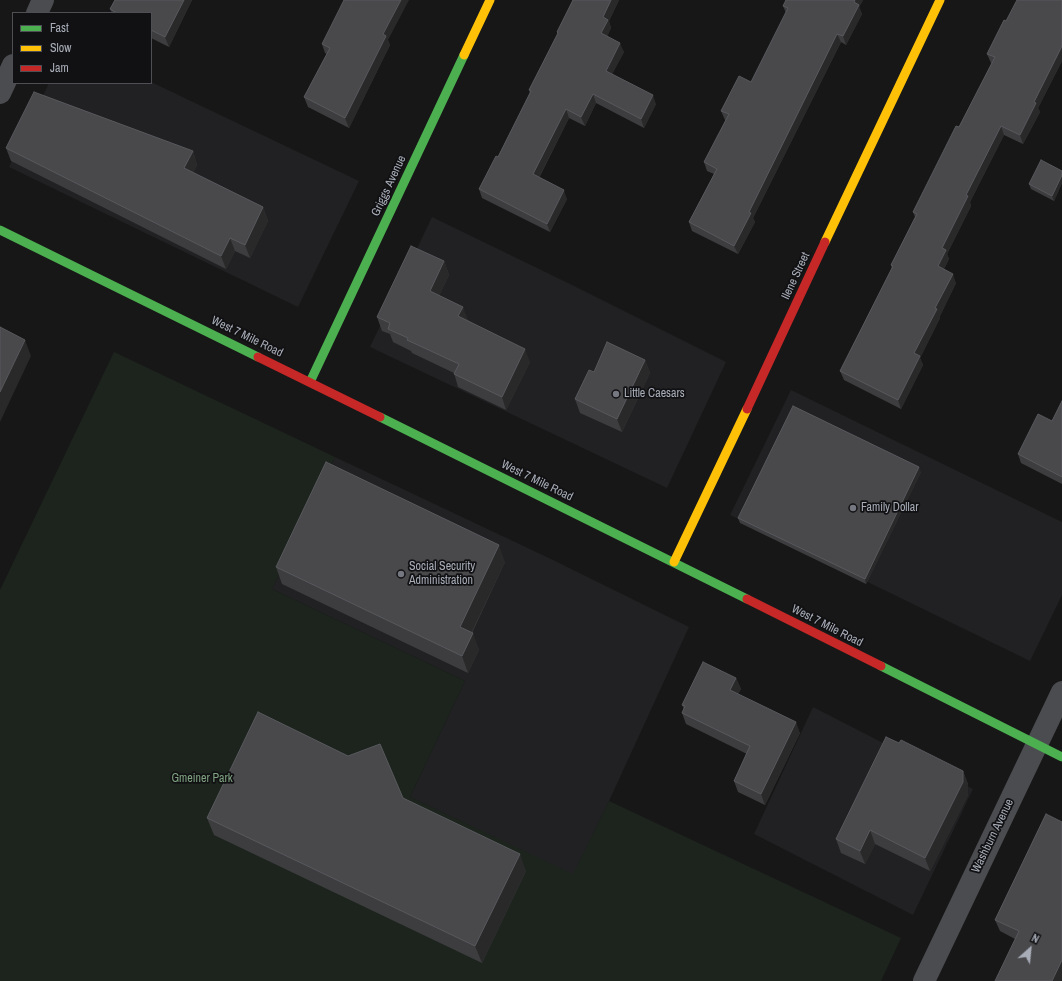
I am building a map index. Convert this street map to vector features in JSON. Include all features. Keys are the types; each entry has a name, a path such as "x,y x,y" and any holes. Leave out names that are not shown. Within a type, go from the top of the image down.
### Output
{"main road":[{"name":"Griggs Avenue","path":"310,382 490,0"},
{"name":"Ilene Street","path":"674,562 940,0"},
{"name":"West 7 Mile Road","path":"0,230 674,562 1062,757"}],"street":[{"path":"37,12 43,0"},
{"path":"0,93 12,67"},
{"name":"Washburn Avenue","path":"924,981 1062,692"}],"shaded area":[{"path":"152,82 359,181 298,307 9,167 49,84 152,84"},
{"path":"432,217 726,362 667,488 370,347"},
{"path":"791,390 1062,522 1062,595 1030,661 730,515"},
{"path":"335,457 551,559 689,627 609,801 573,875 410,797 465,681 272,589"},
{"path":"813,707 973,789 913,915 754,834"}],"green space":[{"name":"Gmeiner Park","path":"114,352 335,457 272,589 465,681 410,797 573,874 609,801 901,938 881,981 0,981 0,590"}],"building":[{"path":"115,0 184,0 165,37 152,30 152,12 115,12 110,9"},
{"path":"344,0 401,0 383,34 386,36 345,118 304,97 330,48 322,44"},
{"path":"573,0 611,0 603,17 608,20 601,33 620,43 606,71 653,95 641,119 593,94 581,117 566,109 533,174 564,190 547,224 479,189 496,156 498,157 531,91 529,90"},
{"path":"786,0 855,0 854,2 859,5 843,36 837,34 749,212 751,213 734,246 689,222 717,169 704,162 729,114 721,111 739,76 751,82 788,8 783,6"},
{"path":"1017,0 1062,0 1062,46 1034,102 1036,103 1020,135 1001,126 966,195 968,196 942,248 946,250 938,266 953,274 914,353 920,356 898,400 840,371 893,266 891,265 917,214 913,212 956,126 959,127 995,57 987,54 1004,20 1006,21"},
{"path":"34,92 193,151 184,168 263,207 245,245 230,238 221,256 6,148"},
{"path":"1041,160 1062,171 1062,175 1052,196 1029,184"},
{"path":"411,246 444,261 430,291 463,307 458,316 525,349 502,397 454,374 459,364 407,340 408,338 388,329 390,323 377,317"},
{"path":"0,327 25,340 0,392"},
{"path":"607,342 645,360 617,419 575,399 589,370 594,372"},
{"path":"1062,401 1062,477 1018,454 1038,414 1052,421"},
{"path":"793,406 919,467 865,579 738,518"},
{"name":"Social Security Administration","path":"326,462 499,545 460,627 473,633 462,656 276,567"},
{"path":"703,662 736,678 730,690 796,722 761,794 734,781 750,746 682,713 685,706 682,705"},
{"path":"258,712 348,756 380,744 403,798 520,854 475,946 207,818"},
{"path":"886,737 899,743 901,740 963,771 963,782 925,858 870,830 860,851 836,839"},
{"path":"1046,814 1062,822 1062,960 1052,981 995,981 1019,931 995,920"}],"traffic: fast":[{"path":"310,382 464,55"},
{"path":"0,230 258,357"},
{"path":"380,417 747,599"},
{"path":"881,666 1062,757"}],"traffic: slow":[{"path":"464,55 490,0"},
{"path":"825,242 940,0"},
{"path":"674,562 747,409"}],"traffic: jam":[{"path":"747,409 825,242"},
{"path":"258,357 380,417"},
{"path":"747,599 881,666"}],"place":[{"name":"Little Caesars","path":"616,394"},
{"name":"Family Dollar","path":"853,508"},
{"name":"Social Security Administration","path":"401,574"}]}
